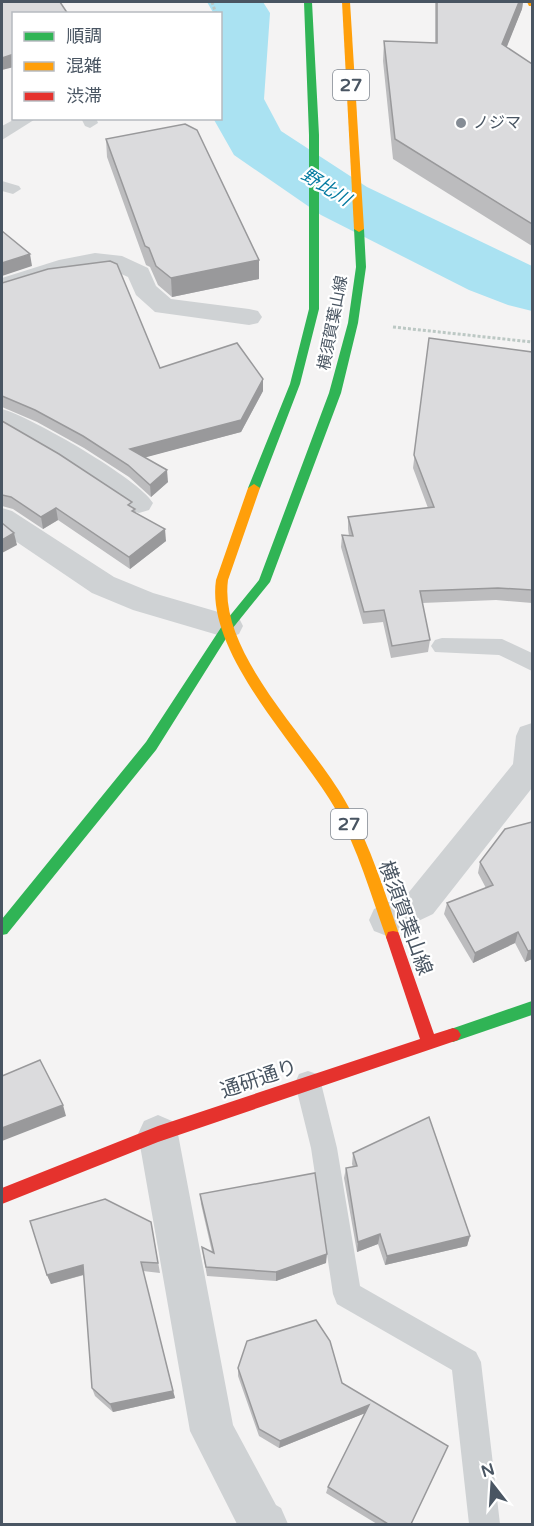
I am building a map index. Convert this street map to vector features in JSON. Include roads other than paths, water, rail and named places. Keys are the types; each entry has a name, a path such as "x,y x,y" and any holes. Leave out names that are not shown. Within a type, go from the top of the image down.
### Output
{"main road":[{"name":"横須賀葉山線","path":"308,2 314,135 314,309 296,384 257,478 221,586 228,626 252,681 292,732 343,809 387,920 429,1042"},
{"name":"横須賀葉山線","path":"228,626 264,582 299,495 335,393 353,323 361,267 346,2"},
{"path":"2,929 151,746 228,626"},
{"name":"通研通り","path":"2,1196 158,1134 532,1008"}],"street":[{"path":"2,286 21,282 67,264 110,261 139,273 145,289 164,306 249,317"},
{"path":"2,418 56,448 139,503"},
{"path":"2,518 103,585 144,602 228,626"},
{"path":"387,920 421,903 529,768 532,736"},
{"path":"158,1134 212,1431 260,1521 265,1524"}],"lane":[{"path":"2,135 5,130 26,120"},
{"path":"442,646 502,647 532,663"},
{"path":"308,1083 324,1148 346,1294 466,1362 485,1524"}],"waterway":[{"name":"野比川","path":"235,2 242,13 234,99 256,142 344,201 493,275 532,290"}],"place":[{"name":"ノジマ","path":"461,123"}]}
